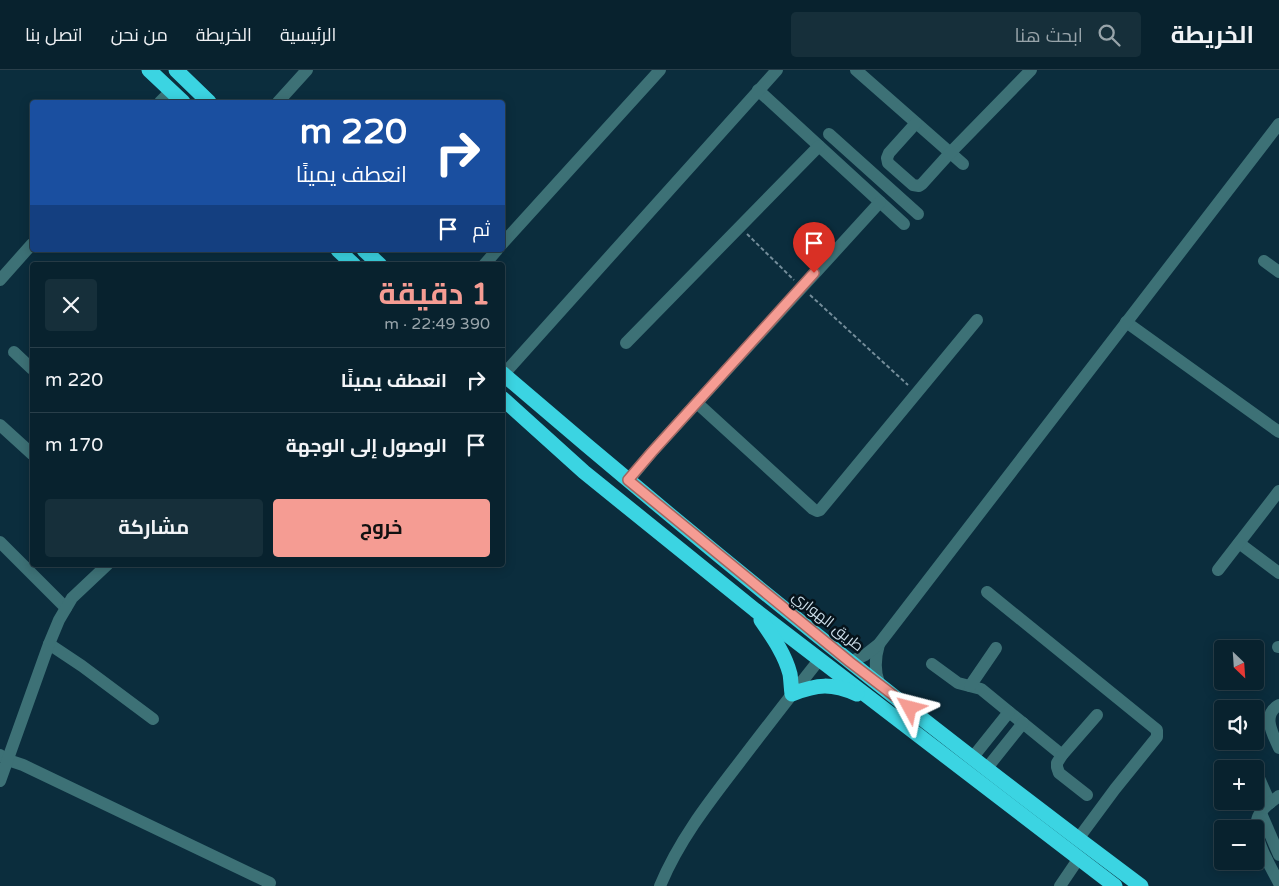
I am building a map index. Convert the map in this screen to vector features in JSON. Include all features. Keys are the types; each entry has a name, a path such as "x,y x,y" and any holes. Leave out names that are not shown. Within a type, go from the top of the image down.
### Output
{"highway":[{"path":"149,70 181,100"},
{"path":"176,70 207,100"},
{"path":"340,252 351,262"},
{"path":"366,252 377,262"},
{"name":"طريق الهواري","path":"505,375 628,480 850,662 1141,886"},
{"path":"505,401 584,472 755,610 1115,886"},
{"path":"755,610 783,656 790,674 792,694 808,688 829,686 844,689 872,700"}],"street":[{"path":"280,100 307,70"},
{"path":"505,241 660,70"},
{"path":"505,371 777,70"},
{"path":"856,70 963,164"},
{"path":"916,123 888,155 888,163 916,186 922,184 1031,70"},
{"path":"162,100 171,90"},
{"path":"758,90 904,224"},
{"path":"850,662 866,655 879,644 1279,124"},
{"path":"828,134 918,214"},
{"path":"626,343 819,146"},
{"path":"628,480 879,201 882,182 894,168"},
{"path":"879,201 898,196 910,183"},
{"path":"0,280 30,246"},
{"path":"487,262 495,252"},
{"path":"1264,260 1279,272"},
{"path":"697,403 817,511 823,508 977,320"},
{"path":"1126,322 1279,432"},
{"path":"14,352 30,367"},
{"path":"0,425 30,452"},
{"path":"1218,570 1279,492"},
{"path":"0,542 66,608"},
{"path":"1239,543 1279,573"},
{"path":"0,781 4,758 59,620 72,598 105,567"},
{"path":"987,592 1157,730 1157,738 1115,789 1078,839"},
{"path":"49,644 153,719"},
{"path":"879,644 875,660 876,676 879,684"},
{"path":"970,686 996,648"},
{"path":"660,886 675,855 699,815 820,660"},
{"path":"932,664 958,683 981,689 1062,755"},
{"path":"1279,705 1275,707 1270,715 1269,722 1279,748"},
{"path":"973,757 1009,712"},
{"path":"1087,795 1058,770 1057,763 1097,715"},
{"path":"987,768 1023,723"},
{"path":"4,758 24,765 270,883"},
{"path":"1264,782 1274,799 1261,813 1256,823 1258,837 1264,854 1279,883"},
{"path":"1261,813 1279,855"},
{"path":"1060,886 1078,858"}],"path":[{"path":"740,227 802,288 917,393"}],"route":[{"path":"814,273 628,480 850,662 910,708"}]}
